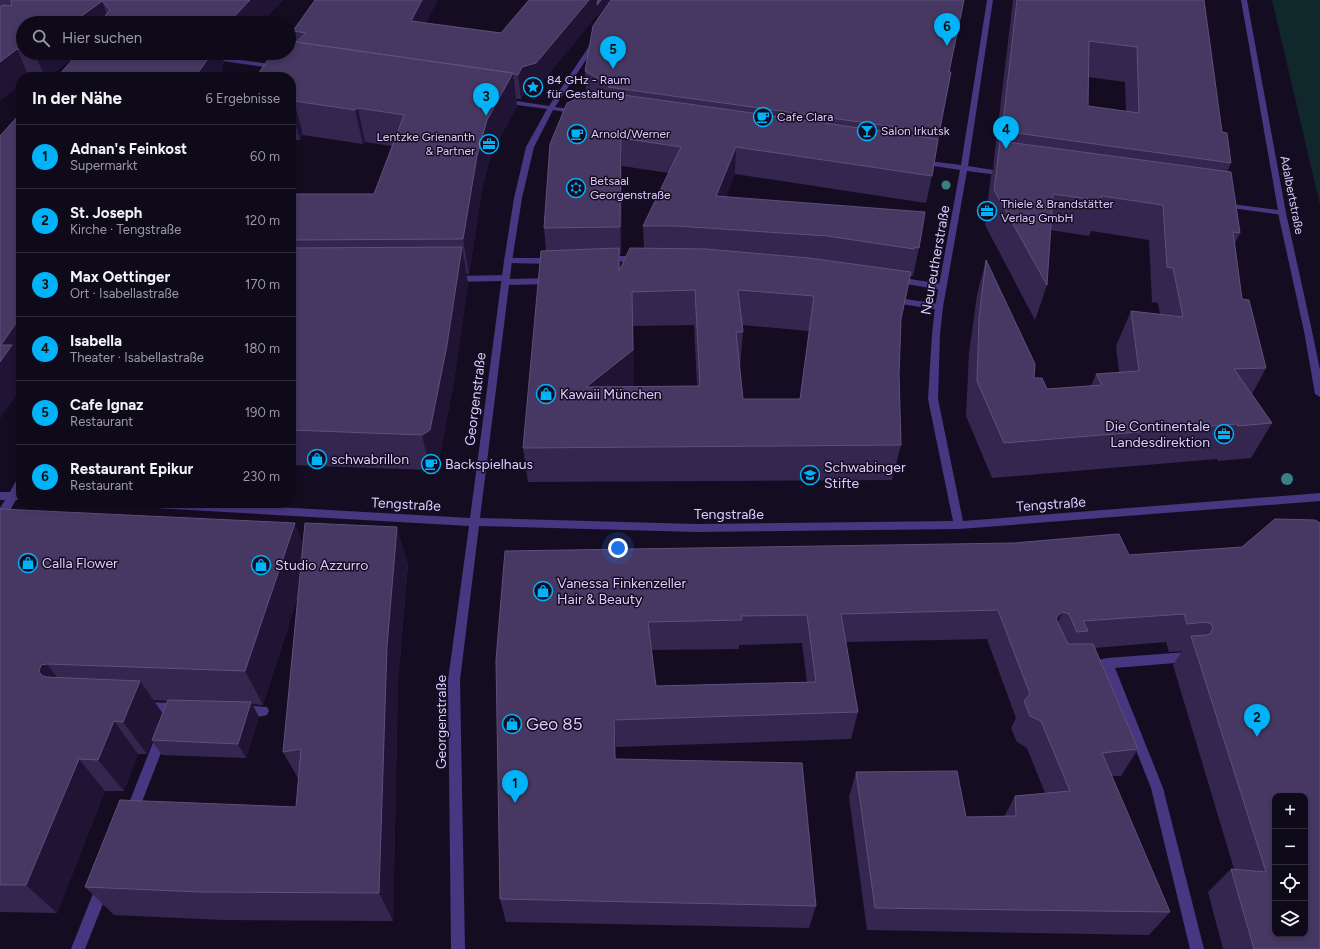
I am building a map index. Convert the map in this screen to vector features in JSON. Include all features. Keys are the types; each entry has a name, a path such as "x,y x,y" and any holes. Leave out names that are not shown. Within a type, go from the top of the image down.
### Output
{"street":[{"path":"296,31 318,0"},
{"name":"Neureutherstraße","path":"959,525 933,399 939,307 964,168 990,0"},
{"name":"Adalbertstraße","path":"1244,0 1282,213 1308,331 1320,394"},
{"name":"Georgenstraße","path":"458,949 454,680 505,280 518,198 530,147 551,108 601,33"},
{"path":"217,60 269,69 285,68"},
{"path":"269,69 275,60"},
{"path":"498,100 582,113"},
{"path":"910,160 1011,174"},
{"path":"1212,203 1282,213"},
{"path":"597,260 644,258"},
{"path":"508,261 557,261"},
{"path":"442,279 563,281"},
{"path":"888,279 942,287"},
{"path":"885,299 939,307"},
{"path":"0,496 16,496"},
{"path":"0,517 16,497"},
{"name":"Tengstraße","path":"226,508 474,522 696,528 959,525 1320,498"},
{"path":"1093,664 1187,657"},
{"path":"1107,663 1157,788 1197,949"},
{"path":"134,706 188,708"},
{"path":"127,825 172,708"},
{"path":"233,710 263,711"},
{"path":"78,949 106,876"}],"green space":[{"path":"1272,0 1320,0 1320,205"}],"building":[{"path":"11,0 250,0 235,16 105,16 110,10 102,1 82,16 16,16 16,50 0,62 0,7 3,5 12,6"},
{"path":"315,0 422,0 411,21 501,33 529,0 589,0 536,63 522,67 518,75 513,73 296,42 306,33 296,31 296,27"},
{"path":"611,0 964,0 949,72 951,72 939,133 608,87 611,86 585,71 593,26"},
{"path":"1017,0 1204,0 1222,132 1227,133 1231,163 1002,131","holes":["1089,41 1137,47 1139,113 1088,106"]},
{"path":"296,42 513,73 487,120 477,156 463,239 296,240 296,194 374,194 404,115 358,108 355,110 296,101 296,72 259,72 268,60 296,60"},
{"path":"72,60 207,60 199,72 61,72"},
{"path":"595,91 938,139 932,176 736,147 716,196 925,212 919,248 915,247 914,249 827,236 676,226 643,226 681,147 621,138 620,227 544,228 550,144 567,103"},
{"path":"16,118 16,323 1,345 12,345 0,362 0,136"},
{"path":"1000,141 1231,172 1240,233 1233,232 1242,299 1249,300 1266,368 1234,369 1272,423 1238,426 1237,424 1004,443 977,381 979,318 986,260 1035,364 1034,378 1042,378 1047,389 1102,385 1096,374 1139,371 1131,311 1183,317 1173,268 1167,267 1163,205 1101,196 1101,201 1053,194 1047,285 994,190"},
{"path":"462,247 447,345 430,430 422,435 296,430 296,248"},
{"path":"619,248 619,271 630,248 706,249 809,258 911,272 901,319 899,374 901,445 523,448 541,251","holes":["695,290 700,386 586,387 633,350 632,292","738,290 814,296 800,399 743,399 736,332 743,332"]},
{"path":"0,509 295,523 245,671 41,665 39,671 41,675 46,677 140,681 123,722 114,721 98,760 79,759 26,885 0,885"},
{"path":"1275,519 1315,520 1320,523 1320,949 1254,949 1231,869 1266,872 1191,636 1207,635 1211,633 1213,628 1211,624 1206,622 1187,624 1184,614 1083,621 1088,631 1077,632 1069,614 1063,612 1058,615 1056,619 1068,644 1093,644 1138,749 1102,753 1170,912 875,908 856,772 957,771 966,817 1016,816 1015,796 1070,791 1041,721 1030,716 1024,701 1030,694 998,610 841,614 858,712 614,720 615,759 802,763 816,906 500,899 496,660 505,551 1014,543 1119,534 1129,555 1242,547","holes":["807,615 816,682 656,686 648,622 742,620 741,616"]},
{"path":"305,523 397,527 387,646 379,893 200,892 85,887 120,800 296,807 301,749 283,752"},
{"path":"168,700 251,702 238,744 152,740"}],"place":[{"name":"Restaurant Epikur","path":"947,46"},
{"name":"Cafe Ignaz","path":"613,69"},
{"name":"84 GHz - Raum für Gestaltung","path":"533,87"},
{"name":"Max Oettinger","path":"486,116"},
{"name":"Cafe Clara","path":"763,117"},
{"name":"Salon Irkutsk","path":"867,131"},
{"name":"Arnold/Werner","path":"577,134"},
{"name":"Lentzke Grienanth & Partner","path":"489,144"},
{"name":"Isabella","path":"1006,149"},
{"name":"Betsaal Georgenstraße","path":"576,188"},
{"name":"Thiele & Brandstätter Verlag GmbH","path":"987,211"},
{"name":"Kawaii München","path":"546,394"},
{"name":"Die Continentale Landesdirektion","path":"1224,434"},
{"name":"schwabrillon","path":"317,459"},
{"name":"Backspielhaus","path":"431,464"},
{"name":"Schwabinger Stifte","path":"810,475"},
{"name":"Calla Flower","path":"28,563"},
{"name":"Studio Azzurro","path":"261,565"},
{"name":"Vanessa Finkenzeller Hair & Beauty","path":"543,591"},
{"name":"Geo 85","path":"512,724"},
{"name":"St. Joseph","path":"1257,737"},
{"name":"Adnan's Feinkost","path":"515,803"}]}
